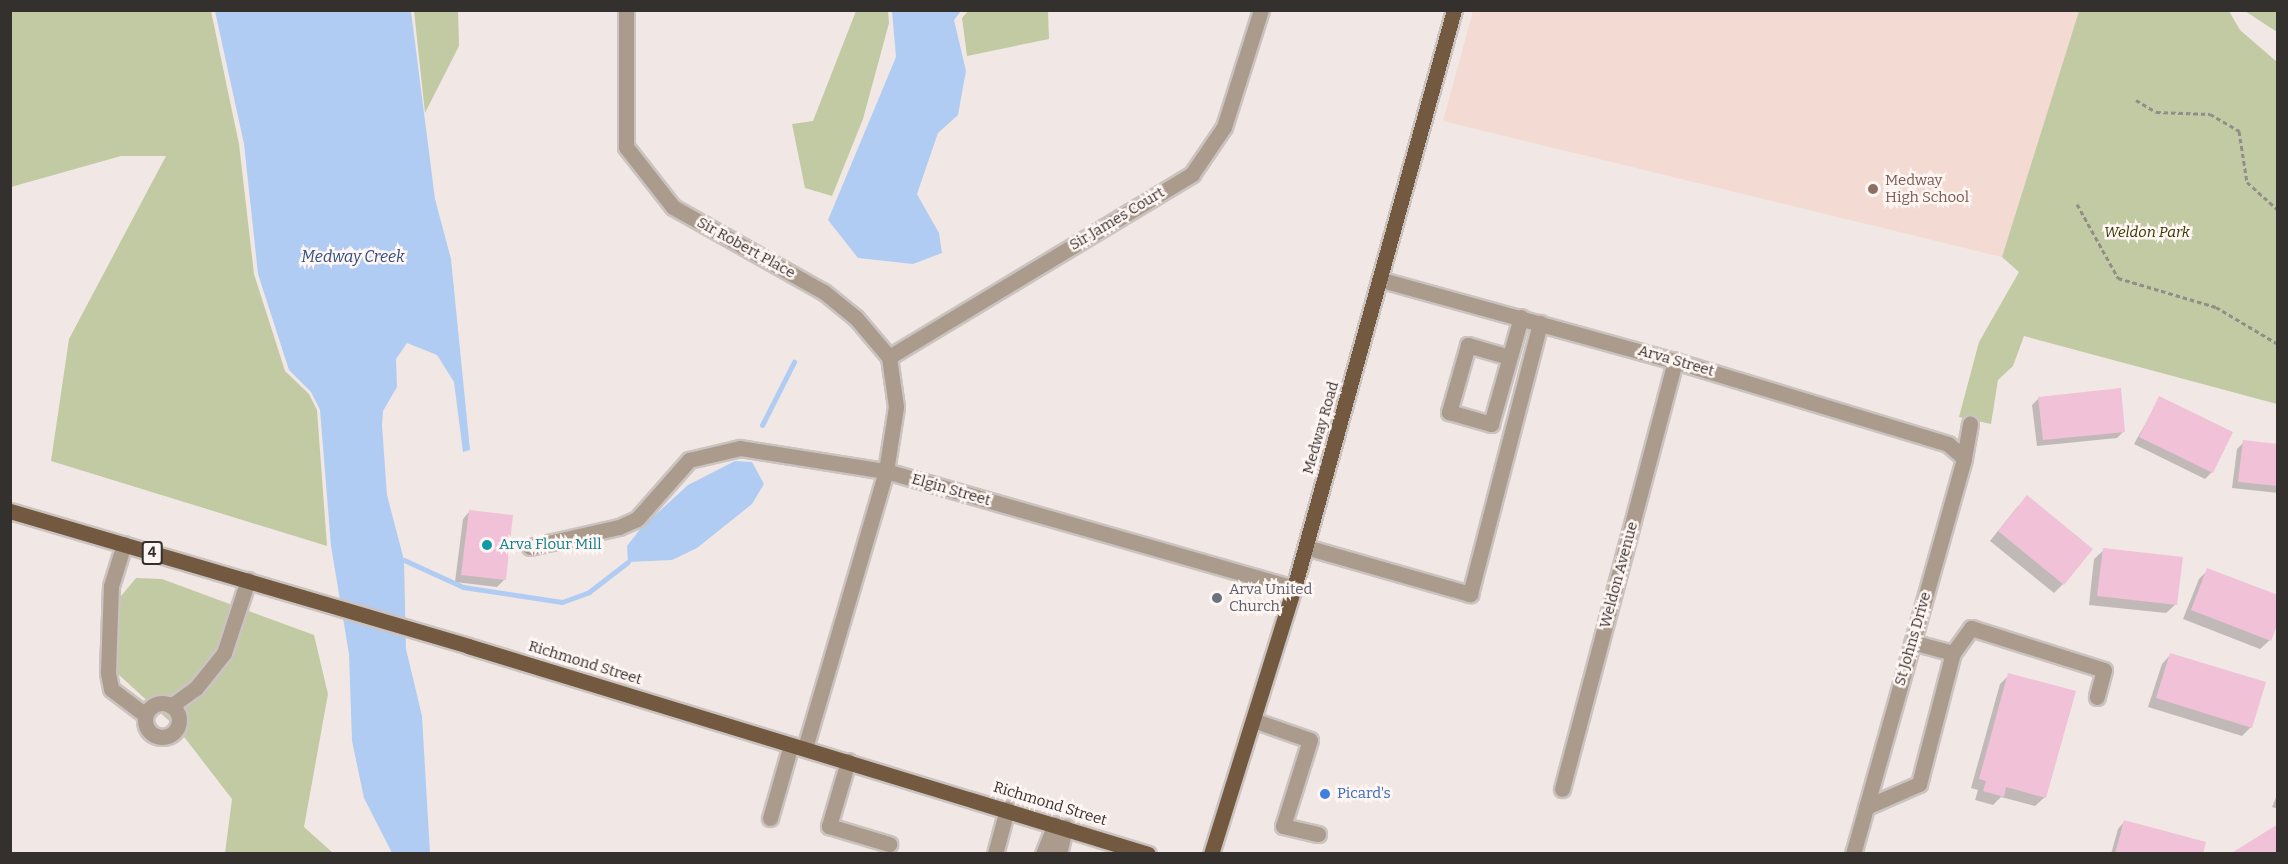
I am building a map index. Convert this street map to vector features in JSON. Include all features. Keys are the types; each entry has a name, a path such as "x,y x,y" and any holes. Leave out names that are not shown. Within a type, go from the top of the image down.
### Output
{"main road":[{"name":"Medway Road","path":"1211,854 1306,547 1382,280 1454,10"},
{"name":"Richmond Street","path":"10,511 468,646 1148,854"}],"street":[{"name":"Sir Robert Place","path":"626,10 626,147 673,207 824,292 856,318 889,357"},
{"name":"Sir James Court","path":"889,357 1192,174 1224,127 1262,10"},
{"name":"Arva Street","path":"1382,280 1675,361 1948,444 1964,458"},
{"path":"1509,357 1468,345 1449,412 1491,424 1521,317"},
{"path":"1306,547 1470,594 1540,323"},
{"path":"770,818 798,746 886,471 896,407 889,357"},
{"name":"Weldon Avenue","path":"1562,789 1675,361"},
{"name":"St Johns Drive","path":"1853,854 1964,458 1970,424"},
{"name":"Elgin Street","path":"530,547 638,519 689,460 740,448 886,471 1294,588"},
{"path":"124,544 111,586 108,673 111,689 144,714 148,730 166,737 179,725 178,714 171,706 155,703 144,714"},
{"path":"171,706 196,688 225,653 248,580"},
{"path":"1866,807 1918,784 1953,653 1971,628 2104,670 2097,697"},
{"path":"1912,642 1953,653"},
{"path":"1253,720 1310,740 1283,826 1318,834"},
{"path":"848,761 829,826 889,844"},
{"path":"995,854 1007,809"},
{"path":"1043,854 1060,826"},
{"path":"1059,854 1060,826"}],"path":[{"path":"2136,100 2156,112 2210,114 2239,131 2247,182 2277,210"},
{"path":"2077,204 2118,278 2216,307 2277,344"}],"shaded area":[{"name":"Medway High School","path":"1473,11 2079,11 2002,257 1443,121"}],"green space":[{"path":"11,10 211,11 239,144 254,274 285,371 309,394 317,410 327,546 51,461 69,339 166,156 121,156 11,187"},
{"path":"414,11 458,11 459,46 425,113"},
{"path":"856,11 888,11 889,23 863,119 832,196 805,188 792,124 813,121"},
{"path":"968,11 1048,11 1049,39 967,56 962,18"},
{"name":"Weldon Park","path":"2079,11 2229,11 2240,30 2277,62 2277,404 2024,336 2013,366 1998,380 1991,424 1959,417 1979,342 2019,272 2002,257"},
{"path":"2245,11 2277,11 2277,32"},
{"path":"136,578 162,579 314,635 328,694 304,827 333,853 225,853 232,799 178,729 118,674 102,633 117,601"}],"water":[{"name":"Medway Creek","path":"215,11 411,11 435,199 451,259 470,450 463,452 454,382 437,355 407,343 396,359 397,387 383,411 382,425 387,495 404,560 406,649 422,716 430,853 392,853 364,798 352,741 349,654 331,546 320,410 311,392 289,370 258,274 244,144"},
{"path":"892,11 961,11 954,20 966,71 958,115 938,133 917,194 939,233 942,253 913,264 858,258 828,220 896,57"},
{"path":"735,461 752,462 764,484 752,504 697,548 672,560 628,562 627,546 641,528 688,485"}],"building":[{"path":"2121,388 2125,432 2043,440 2038,397"},
{"path":"2159,396 2233,432 2213,473 2139,437"},
{"path":"2243,440 2278,444 2278,486 2238,482"},
{"path":"2027,495 2093,549 2064,585 1998,531"},
{"name":"Arva Flour Mill","path":"469,510 513,515 506,580 461,575"},
{"path":"2103,548 2183,557 2177,605 2097,596"},
{"path":"2207,568 2278,595 2278,623 2271,641 2191,610"},
{"path":"2170,653 2266,682 2252,728 2156,698"},
{"path":"2008,673 2076,691 2046,798 2006,787 2004,797 1983,791 1986,781 1979,779"},
{"path":"2124,820 2206,842 2203,854 2115,854"},
{"path":"2278,824 2278,854 2230,854"}],"waterway":[{"path":"762,425 794,362"},
{"path":"404,560 463,587 562,602 589,592 628,562"}],"place":[{"name":"Medway High School","path":"1873,189"},
{"name":"Arva Flour Mill","path":"487,545"},
{"name":"Arva United Church","path":"1217,598"},
{"name":"Picard's","path":"1325,794"}]}
